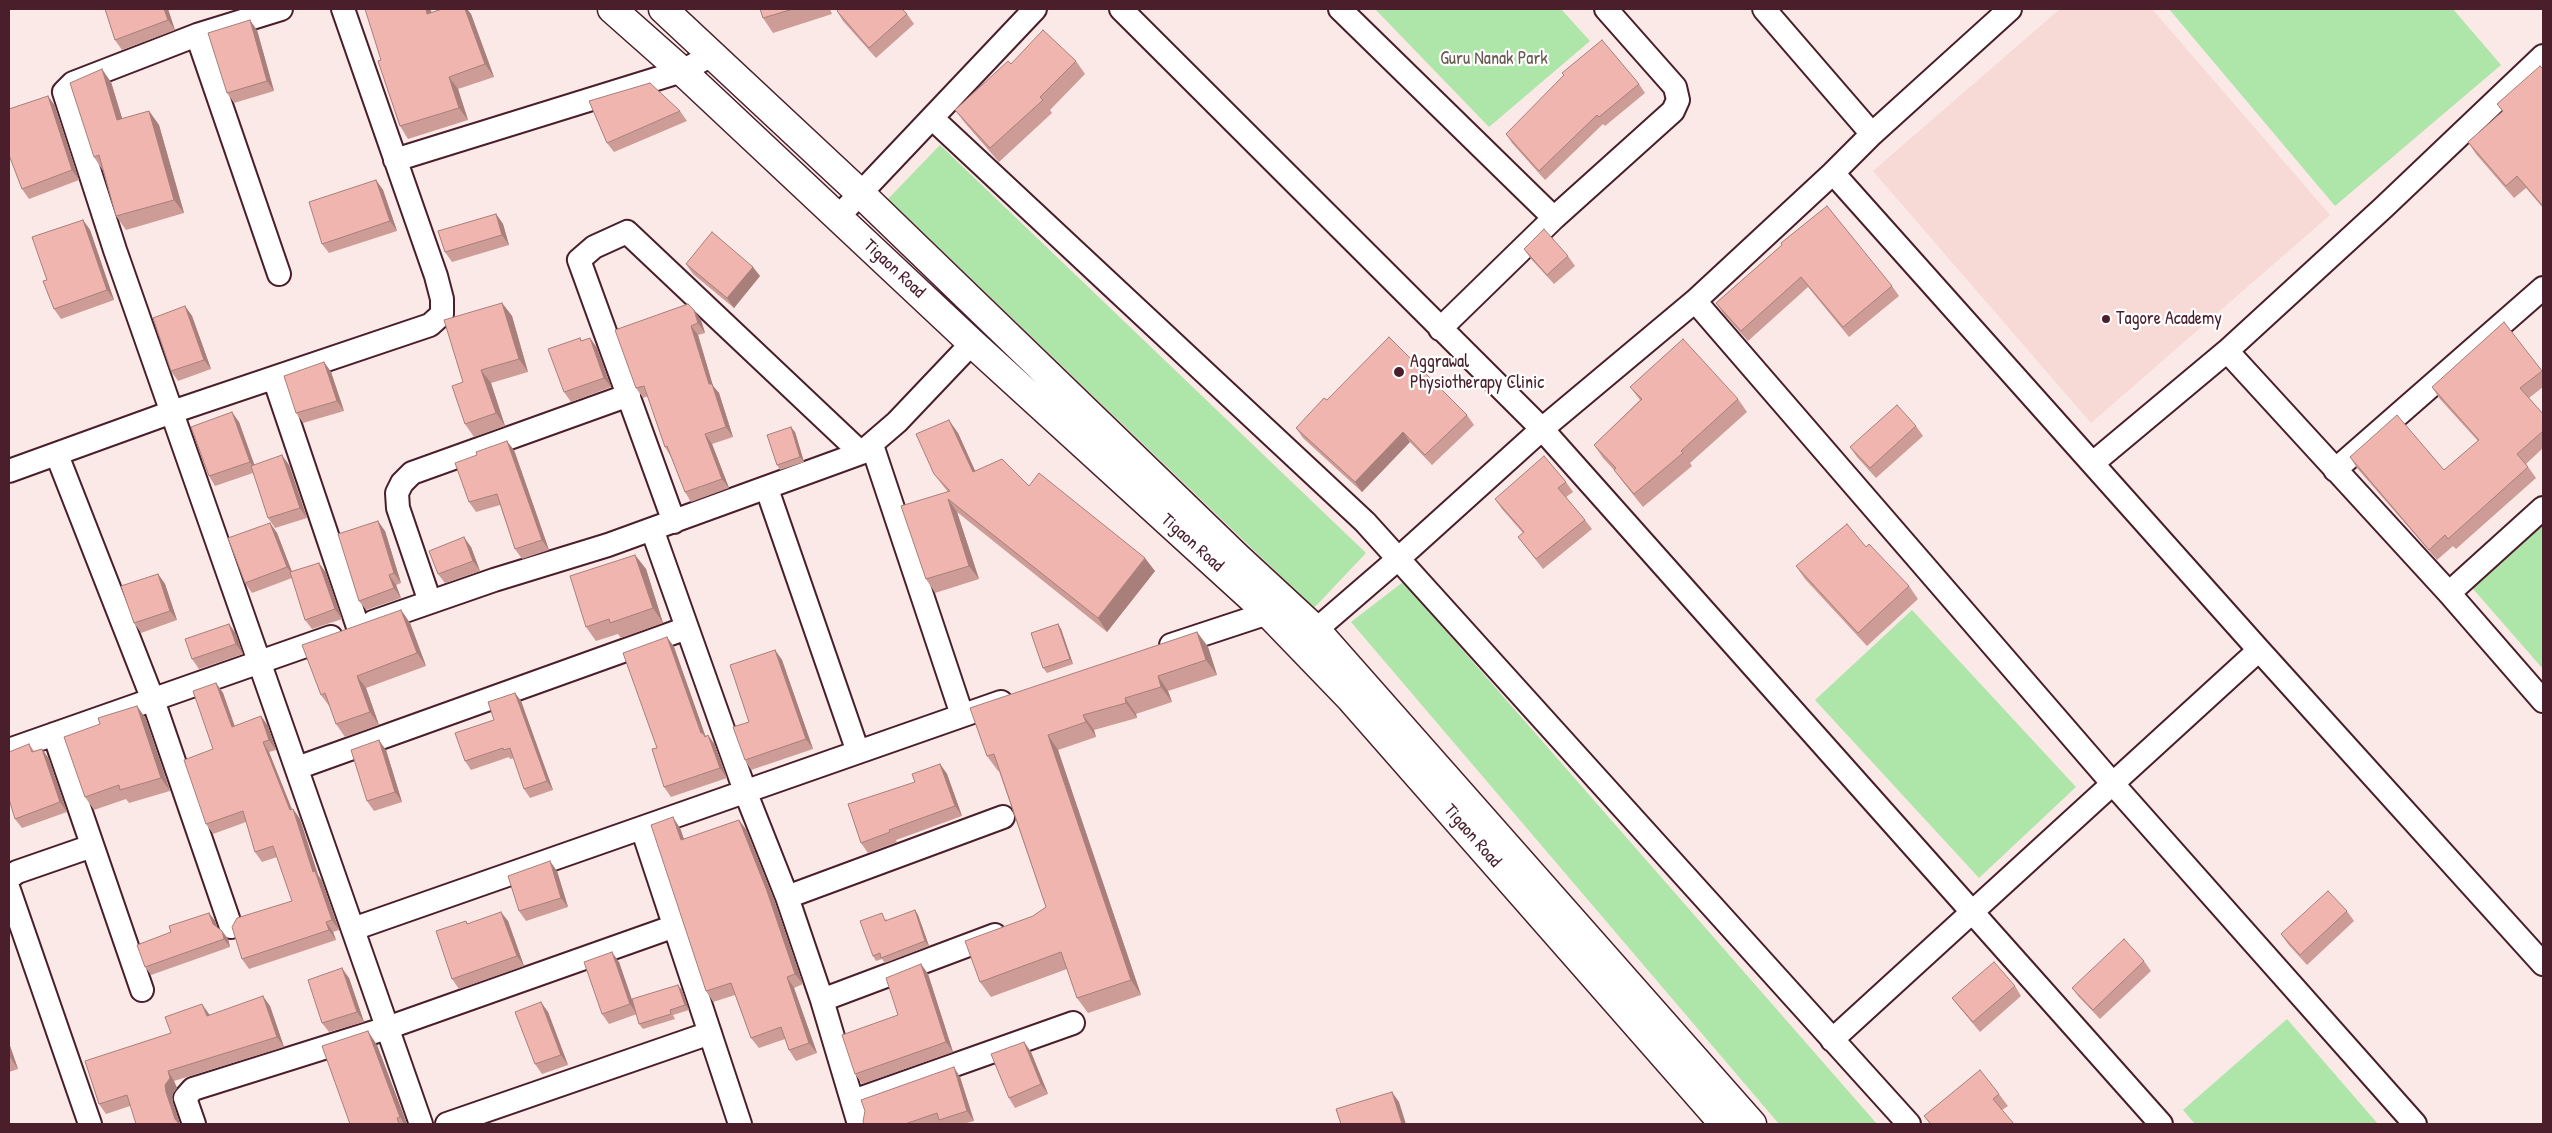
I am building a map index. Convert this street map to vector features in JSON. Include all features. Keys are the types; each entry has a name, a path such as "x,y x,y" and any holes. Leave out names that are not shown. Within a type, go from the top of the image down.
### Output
{"street":[{"path":"281,9 197,35 73,83 64,92 115,250 261,663 420,1124"},
{"path":"9,471 172,412 430,325 442,314 444,307 438,284 343,9"},
{"name":"Tigaon Road","path":"612,9 682,71 972,343 1268,613 1308,637 1402,757 1724,1124"},
{"path":"663,9 860,193 1236,556 1752,1124"},
{"path":"838,217 1035,9"},
{"path":"1121,9 1542,429 2162,1124"},
{"path":"1340,9 1554,218"},
{"path":"1440,329 1554,218 1673,111 1678,100 1671,80 1606,9"},
{"path":"1308,637 1542,429 1695,301 1833,173 1872,134 2010,9"},
{"path":"1769,11 1872,134"},
{"path":"197,35 279,274"},
{"path":"395,160 682,71 712,55"},
{"path":"2093,464 2227,351 2383,208 2543,56"},
{"path":"932,118 1365,522 1908,1124"},
{"path":"1833,173 2259,650 2541,956"},
{"path":"674,522 579,260 594,247 627,232 867,449 962,715"},
{"path":"2335,470 2543,288"},
{"path":"1695,301 2112,784 2415,1124"},
{"path":"11,744 54,734 261,663 430,602 674,522 767,489 867,449 897,422 972,343"},
{"path":"2227,351 2449,593 2543,701"},
{"path":"274,378 358,628"},
{"path":"430,602 398,508 397,493 402,483 412,472 629,395"},
{"path":"57,455 153,700 231,927"},
{"path":"767,489 858,752"},
{"path":"2449,593 2543,508"},
{"path":"652,529 745,791 787,897 822,1000 859,1124"},
{"path":"1156,650 1268,613"},
{"path":"297,768 687,628"},
{"path":"1832,1040 2259,650"},
{"path":"353,929 1017,697"},
{"path":"54,734 142,990"},
{"path":"787,897 1003,817"},
{"path":"642,828 740,1124"},
{"path":"9,878 17,872 92,846"},
{"path":"9,890 90,1124"},
{"path":"194,1124 185,1098 193,1090 387,1028 675,926"},
{"path":"822,1000 1012,929"},
{"path":"853,1101 1073,1023"},
{"path":"446,1124 710,1033"}],"shaded area":[{"name":"Tagore Academy","path":"2060,9 2152,9 2330,215 2091,423 1873,171"}],"green space":[{"name":"Guru Nanak Park","path":"1375,9 1561,9 1590,41 1489,127"},
{"path":"2169,9 2453,9 2501,65 2335,206"},
{"path":"940,145 1366,553 1314,608 888,199"},
{"path":"2543,515 2543,669 2467,582"},
{"path":"1403,582 1877,1124 1779,1124 1351,622"},
{"path":"1912,610 2076,787 1979,878 1815,700"},
{"path":"2287,1019 2378,1124 2195,1124 2183,1110"}],"building":[{"path":"105,9 164,9 168,20 115,40"},
{"path":"365,9 426,9 427,14 442,9 465,9 485,64 449,77 459,108 400,126 378,61 381,60"},
{"path":"760,9 793,9 763,18"},
{"path":"839,9 902,9 907,14 869,48 837,11"},
{"path":"250,20 267,81 227,93 208,33"},
{"path":"1043,30 1076,61 1040,97 1043,100 990,148 955,110 1008,61 1011,64"},
{"path":"1602,40 1639,84 1599,117 1597,115 1539,171 1506,134 1564,75 1562,73"},
{"path":"2540,66 2543,69 2543,206 2517,176 2506,186 2468,142 2503,111 2497,104"},
{"path":"102,69 117,120 149,111 174,200 116,216 99,155 94,157 70,83"},
{"path":"650,83 680,111 607,143 589,101"},
{"path":"48,96 72,170 22,189 9,155 9,109"},
{"path":"376,180 390,221 322,244 309,202"},
{"path":"1827,206 1892,286 1843,327 1801,277 1741,331 1716,303 1782,245 1781,243"},
{"path":"496,214 502,235 445,252 438,231"},
{"path":"83,220 107,290 54,309 43,281 47,280 32,237"},
{"path":"1544,229 1568,256 1547,275 1524,249"},
{"path":"712,232 753,267 727,298 686,264"},
{"path":"502,303 519,359 481,370 496,413 465,424 452,386 463,382 444,320"},
{"path":"688,304 694,310 698,323 691,326 709,384 712,384 726,427 705,434 722,479 685,492 667,446 665,447 644,386 636,388 615,330"},
{"path":"185,306 204,360 171,371 153,318"},
{"path":"2504,322 2542,371 2520,388 2543,414 2543,431 2517,454 2528,467 2448,539 2445,535 2429,550 2350,457 2397,415 2444,470 2479,440 2432,387"},
{"path":"1389,337 1467,415 1425,455 1403,432 1355,482 1296,428 1324,398 1327,400"},
{"path":"580,338 581,341 590,338 604,378 564,392 548,349"},
{"path":"1683,339 1738,399 1681,451 1683,453 1634,494 1614,470 1616,468 1594,445 1642,399 1630,387"},
{"path":"324,362 337,401 296,413 284,376"},
{"path":"1897,405 1916,426 1870,468 1850,447"},
{"path":"232,412 250,462 209,476 191,427"},
{"path":"949,420 973,472 1002,459 1029,486 1039,473 1145,558 1098,618 948,499 969,566 926,579 901,506 950,491 934,474 916,434"},
{"path":"791,427 800,457 777,465 767,435"},
{"path":"507,441 542,540 515,549 497,494 469,502 455,463 477,455 476,452"},
{"path":"282,455 300,508 268,518 251,466"},
{"path":"1544,456 1566,482 1558,488 1585,520 1536,559 1518,537 1524,532 1495,499"},
{"path":"378,521 394,573 389,575 394,588 359,601 338,534"},
{"path":"270,523 287,567 245,583 228,538"},
{"path":"1847,524 1866,547 1869,544 1909,586 1858,633 1796,566"},
{"path":"464,537 473,561 438,574 429,551"},
{"path":"635,555 653,608 610,623 609,619 586,627 570,576"},
{"path":"319,563 335,609 305,620 290,572"},
{"path":"158,574 170,611 134,623 121,586"},
{"path":"401,610 417,653 357,676 370,712 336,724 325,693 321,695 302,645"},
{"path":"229,624 236,644 192,659 185,639"},
{"path":"1058,624 1070,659 1043,668 1031,633"},
{"path":"1197,632 1206,660 1158,676 1161,687 1125,698 1126,703 1083,715 1086,722 1048,735 1131,980 1077,998 1061,952 980,982 965,941 1033,916 1046,907 994,754 987,756 970,708"},
{"path":"667,637 701,733 705,737 708,735 720,768 664,787 652,749 657,748 623,653"},
{"path":"775,650 806,739 745,760 733,727 749,722 730,665"},
{"path":"216,683 232,727 261,716 269,740 263,742 290,810 293,809 313,872 315,871 332,920 326,922 329,930 242,959 232,927 237,918 292,901 273,846 255,852 243,811 206,824 184,760 213,749 193,691"},
{"path":"515,693 547,781 524,789 510,748 504,750 503,748 465,761 455,733 494,720 488,702"},
{"path":"137,706 161,778 120,790 119,785 85,797 64,737 100,724 98,718"},
{"path":"379,740 395,792 367,801 351,750"},
{"path":"29,744 32,752 42,749 60,802 15,819 9,799 9,752"},
{"path":"940,764 955,806 889,830 890,832 861,843 848,804 915,782 912,774"},
{"path":"673,817 681,840 739,820 767,891 795,974 787,977 809,1043 789,1050 781,1027 751,1038 731,983 706,991 651,825"},
{"path":"550,861 561,898 519,911 508,876"},
{"path":"2328,891 2347,911 2300,955 2281,934"},
{"path":"915,910 925,941 881,958 880,953 873,956 860,921 882,913 885,921"},
{"path":"501,912 517,956 452,979 436,931 466,921 467,924"},
{"path":"209,913 213,924 222,931 224,939 145,967 137,945 171,932 169,926"},
{"path":"2124,939 2144,961 2093,1010 2072,988"},
{"path":"612,952 630,1004 602,1014 584,962"},
{"path":"1994,962 2015,986 1973,1022 1952,998"},
{"path":"921,964 946,1042 855,1074 842,1035 898,1015 886,978"},
{"path":"342,968 357,1012 322,1023 308,980"},
{"path":"678,985 685,1005 670,1010 671,1014 639,1024 632,999"},
{"path":"263,996 277,1037 168,1071 170,1078 165,1085 166,1092 175,1119 179,1124 136,1124 127,1095 99,1104 85,1061 171,1033 165,1017 202,1004 207,1016"},
{"path":"541,1002 561,1055 535,1064 515,1012"},
{"path":"368,1031 400,1117 397,1118 399,1124 350,1124 322,1046"},
{"path":"1024,1042 1041,1084 1009,1098 991,1054"},
{"path":"954,1067 967,1111 939,1120 937,1113 905,1124 864,1124 865,1111 861,1100"},
{"path":"1980,1070 1999,1094 1993,1099 2014,1124 1931,1124 1924,1116"},
{"path":"1392,1092 1402,1124 1341,1124 1336,1109"}],"place":[{"name":"Tagore Academy","path":"2106,319"},
{"name":"Aggrawal Physiotherapy Clinic","path":"1399,372"}]}
